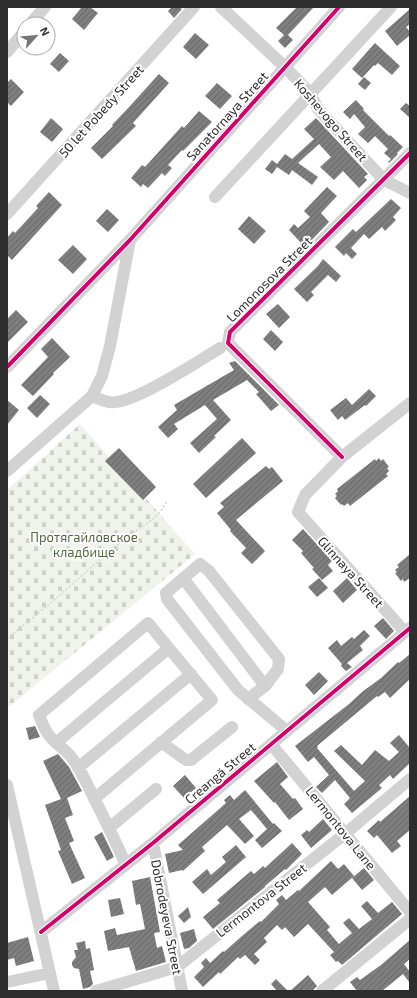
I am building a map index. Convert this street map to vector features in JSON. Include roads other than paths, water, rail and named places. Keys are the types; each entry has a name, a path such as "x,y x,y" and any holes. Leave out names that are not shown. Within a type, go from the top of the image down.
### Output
{"street":[{"path":"37,16 45,7"},
{"name":"50 let Pobedy Street","path":"7,214 194,7"},
{"name":"Koshevogo Street","path":"221,7 310,93 318,109 384,180 410,193"},
{"name":"Sanatornaya Street","path":"7,367 130,240 339,7"},
{"path":"215,197 391,7"},
{"path":"7,52 16,41"},
{"name":"Lomonosova Street","path":"342,457 228,343 230,332 410,153"},
{"path":"7,471 92,396 102,376 110,346 130,240"},
{"path":"92,396 110,403 133,398 220,348"},
{"path":"342,457 410,403"},
{"name":"Glinnaya Street","path":"342,457 305,495 298,512 407,630"},
{"path":"248,699 265,686 278,669 279,659 209,571 200,564 166,593 168,600 238,690 248,699 287,731"},
{"path":"183,578 265,686"},
{"path":"94,799 212,700 148,623 39,715 45,729 52,739 71,756 126,864"},
{"name":"Creangă Street","path":"42,932 153,843 407,630"},
{"path":"57,742 169,648"},
{"path":"78,768 191,674"},
{"path":"161,742 186,760 191,760 232,727"},
{"name":"Lermontova Lane","path":"271,744 410,912"},
{"name":"Lermontova Street","path":"96,991 177,967 346,833 410,779"},
{"path":"7,785 12,832 42,932 54,991"},
{"path":"109,828 156,789"},
{"name":"Dobrodeyeva Street","path":"153,843 182,991"},
{"path":"322,991 410,919"},
{"path":"7,982 50,973"}],"park label":[{"name":"Протягайловское кладбище","path":"84,544"}]}
